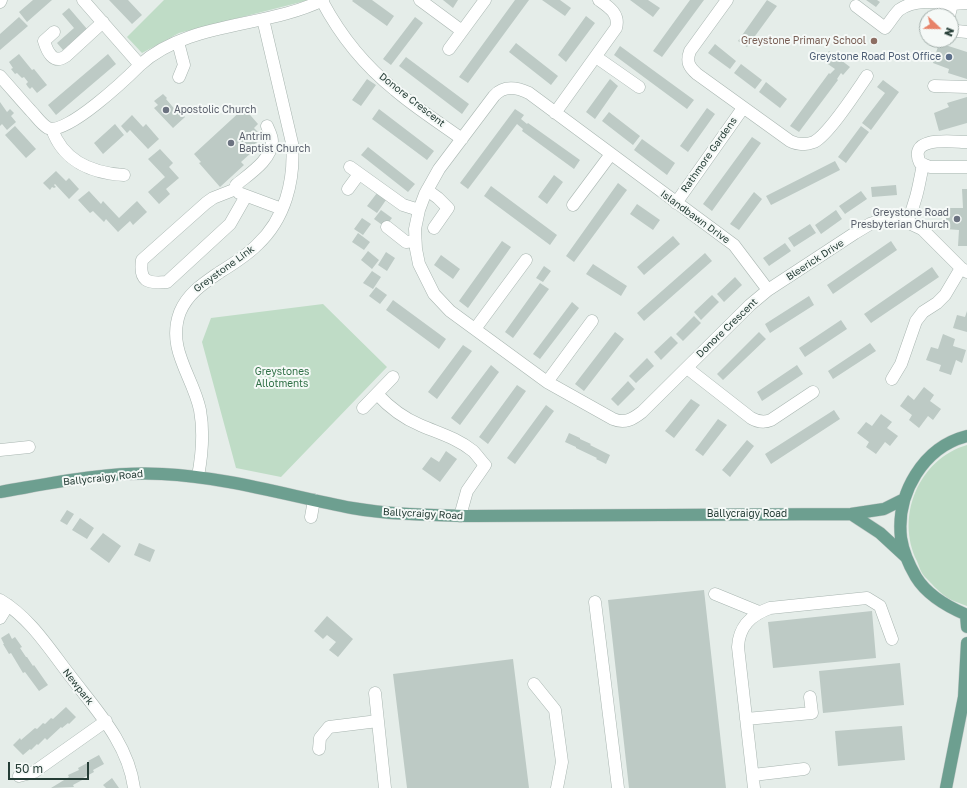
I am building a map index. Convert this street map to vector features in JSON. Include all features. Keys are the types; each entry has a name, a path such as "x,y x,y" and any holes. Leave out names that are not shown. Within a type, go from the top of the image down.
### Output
{"main road":[{"path":"967,436 950,443 937,451 926,461 913,479 904,499 900,518 901,538 906,557 917,578 933,596 967,615 967,627"},
{"name":"Ballycraigy Road","path":"0,492 118,474 143,473 198,476 252,485 353,508 387,512 460,516 851,514 884,510 904,499"},
{"path":"851,514 880,533 906,557"},
{"path":"946,788 965,692 967,643"}],"street":[{"path":"83,0 140,65"},
{"name":"Donore Crescent","path":"52,129 66,124 99,102 157,51 205,33 299,10 322,0 341,33 378,75 396,91 462,139"},
{"path":"420,0 462,31"},
{"path":"449,49 486,0"},
{"path":"555,113 614,32 617,24 616,17 613,11 599,0"},
{"name":"Rathmore Gardens","path":"727,0 692,48 688,62 690,67 743,108 790,141 799,144 810,143 818,139 829,128 867,76"},
{"path":"856,6 886,28 899,10 913,3 919,1 934,2 945,8"},
{"path":"952,8 955,3 967,3"},
{"name":"Greystone Link","path":"198,476 202,447 201,417 197,399 179,352 176,335 178,320 185,303 191,294 248,253 258,245 269,232 282,209 291,181 293,155 292,143 264,19"},
{"path":"54,32 44,41 50,55 54,58 61,59 103,22"},
{"path":"178,42 184,65 179,77"},
{"path":"596,57 639,87"},
{"path":"0,76 42,123 52,129 72,158 83,166 98,172 124,176"},
{"path":"934,86 967,87"},
{"name":"Donore Crescent","path":"529,93 514,88 505,89 499,92 436,174 427,190 419,210 415,241 419,264 428,286 445,306 547,382 613,420 623,422 634,418 642,412 750,305 768,290"},
{"name":"Islandbawn Drive","path":"529,93 734,245 768,290"},
{"name":"Rathmore Gardens","path":"676,203 743,108"},
{"path":"267,126 272,140 271,151 264,160 236,185 236,189 239,194 282,209"},
{"path":"907,222 917,195 922,164 919,161 919,153 923,145 932,142 967,142"},
{"path":"573,205 611,154"},
{"path":"922,164 935,167 967,167"},
{"path":"348,189 354,170 403,205 419,210"},
{"path":"236,189 213,198 206,203 142,260 140,271 144,278 154,284 167,282 230,224 246,196"},
{"path":"427,190 448,208 434,228"},
{"name":"Bleerick Drive","path":"768,290 870,224 890,219 907,222 922,229 964,270 937,303 923,312 916,321 901,364 892,379"},
{"path":"387,227 406,242 415,241"},
{"path":"475,329 526,260"},
{"path":"547,382 592,321"},
{"path":"687,368 751,418 760,422 771,420 813,392"},
{"path":"363,408 393,378"},
{"path":"377,394 387,405 405,417 420,425 447,435 462,444 473,452 485,465 467,491 460,516"},
{"path":"0,450 29,447"},
{"path":"311,517 314,500"},
{"path":"715,594 759,612"},
{"path":"754,788 738,639 741,630 745,625 759,612 770,608 867,598 880,606 892,639"},
{"path":"0,618 4,602"},
{"name":"Newpark","path":"4,602 33,628 106,721 127,760 134,788"},
{"path":"595,602 618,788"},
{"path":"534,684 555,710 562,762 557,788"},
{"path":"375,693 385,788"},
{"path":"746,719 812,713 810,696"},
{"path":"19,776 34,772 106,721"},
{"path":"319,748 320,738 328,727 378,721"},
{"path":"753,775 804,769"}],"green space":[{"path":"164,0 309,0 179,33 142,53 127,37"},
{"name":"Greystones Allotments","path":"323,304 387,367 281,477 236,468 202,342 211,318"},
{"path":"967,445 967,606 947,598 921,571 911,544 909,526 910,508 916,491 924,476 936,463 950,452"}],"building":[{"path":"33,0 52,0 27,22 19,12"},
{"path":"109,0 128,0 142,15 132,24"},
{"path":"372,0 394,16 387,26 352,1"},
{"path":"443,0 458,0 453,8"},
{"path":"515,0 529,0 468,83 459,77"},
{"path":"542,0 560,0 571,8 565,16"},
{"path":"630,0 648,0 660,8 653,17"},
{"path":"690,0 704,0 662,57 653,51"},
{"path":"767,0 777,6 747,47 738,41"},
{"path":"866,0 877,0 880,2 876,7"},
{"path":"69,8 87,29 63,50 57,43 74,28 62,14"},
{"path":"586,16 595,23 566,62 558,55"},
{"path":"19,17 28,26 0,50 0,34"},
{"path":"415,17 423,23 391,65 383,59"},
{"path":"516,43 558,76 551,85 509,52"},
{"path":"715,44 736,61 730,69 708,53"},
{"path":"620,46 694,100 687,109 614,55"},
{"path":"938,48 955,48 967,52 967,79 948,73 949,69 933,63"},
{"path":"829,51 850,67 843,75 841,73 837,79 838,80 799,132 790,126 829,73 830,74 835,69 822,60"},
{"path":"19,54 47,85 37,93 32,87 30,89 28,87 26,84 28,82 24,77 22,78 17,73 15,74 11,69 13,68 9,62"},
{"path":"108,54 116,64 56,115 48,105"},
{"path":"406,57 469,104 462,114 399,66"},
{"path":"741,64 762,80 755,89 734,73"},
{"path":"367,79 376,85 361,106 352,100"},
{"path":"610,79 618,86 595,119 586,112"},
{"path":"883,80 899,92 871,130 862,123 885,93 877,87"},
{"path":"766,82 787,99 780,108 759,92"},
{"name":"Apostolic Church","path":"163,94 178,113 180,112 185,117 173,128 154,108 158,105 154,101"},
{"path":"967,97 967,123 939,131 934,113 949,107 947,103"},
{"path":"0,102 7,112 10,109 14,113 11,116 16,122 7,130 2,124 0,126"},
{"name":"Antrim Baptist Church","path":"244,108 258,124 254,128 263,137 249,149 252,152 241,162 244,165 220,187 199,163 201,162 194,154"},
{"path":"707,108 715,114 688,152 680,146"},
{"path":"379,109 434,151 427,160 372,119"},
{"path":"515,109 524,115 521,119 527,124 528,123 580,160 574,169 522,131 523,129 517,124 468,189 460,183"},
{"path":"609,112 640,136 633,145 602,121"},
{"path":"132,115 143,127 146,124 159,139 148,149 130,130 127,133 121,126"},
{"path":"115,124 124,135 103,154 94,143"},
{"path":"15,126 36,149 26,158 5,135"},
{"path":"861,126 869,132 846,163 838,157"},
{"path":"752,137 761,143 712,211 703,204"},
{"path":"642,139 675,163 667,175 634,150"},
{"path":"368,147 415,184 408,192 361,155"},
{"path":"160,149 173,163 169,167 179,178 166,189 170,194 159,204 148,192 165,177 148,159"},
{"path":"835,161 840,170 771,205 766,196"},
{"path":"56,171 66,181 69,178 79,189 69,199 55,184 54,185 56,187 52,187 50,190 43,183"},
{"path":"554,175 563,182 547,204 538,197"},
{"path":"618,183 627,190 574,262 566,256"},
{"path":"896,185 897,195 872,197 871,187"},
{"path":"491,186 557,235 550,245 484,196"},
{"name":"Greystone Road Presbyterian Church","path":"962,189 967,189 967,246 958,246 959,230 946,229 946,208 963,208"},
{"path":"89,191 101,204 103,201 119,218 137,201 147,212 133,225 130,221 118,232 106,219 104,222 93,211 90,213 78,200"},
{"path":"861,191 867,199 845,214 839,206"},
{"path":"754,192 762,199 739,230 730,224"},
{"path":"377,193 386,200 377,213 367,206"},
{"path":"637,204 660,220 653,230 630,214"},
{"path":"381,210 392,218 385,227 374,219"},
{"path":"836,210 842,219 821,234 815,225"},
{"path":"362,218 371,224 363,235 354,229"},
{"path":"810,224 816,233 794,247 788,238"},
{"path":"358,233 370,242 364,250 352,242"},
{"path":"673,236 680,244 644,275 637,267"},
{"path":"502,241 511,247 468,308 459,301"},
{"path":"891,241 897,250 833,294 827,285"},
{"path":"785,243 791,251 769,266 763,258"},
{"path":"368,251 379,260 372,269 361,260"},
{"path":"386,252 395,258 387,271 378,265"},
{"path":"705,253 712,261 644,321 637,313"},
{"path":"441,255 460,269 453,279 434,265"},
{"path":"593,264 627,286 621,296 586,274"},
{"path":"544,266 551,271 543,282 536,278"},
{"path":"932,267 939,277 871,323 864,314"},
{"path":"372,271 381,277 373,289 363,283"},
{"path":"735,277 742,285 724,302 717,294"},
{"path":"540,283 549,289 513,338 505,332"},
{"path":"376,287 387,295 380,304 369,296"},
{"path":"712,295 719,302 701,320 694,312"},
{"path":"809,296 814,305 770,333 765,324"},
{"path":"393,300 446,339 439,349 386,310"},
{"path":"572,302 579,308 540,359 533,354"},
{"path":"967,311 967,332 953,328 957,315 965,317"},
{"path":"694,316 701,323 683,341 676,334"},
{"path":"841,320 847,329 805,357 799,348"},
{"path":"615,332 624,339 584,391 575,384"},
{"path":"759,332 766,339 723,380 717,374"},
{"path":"943,334 955,339 953,346 966,350 962,363 956,360 951,375 939,371 941,365 926,360 931,347 938,349"},
{"path":"671,336 678,343 661,360 654,352"},
{"path":"870,343 876,351 833,379 828,371"},
{"path":"463,345 472,351 437,399 428,392"},
{"path":"647,358 654,366 636,383 629,376"},
{"path":"491,365 499,372 460,425 451,418"},
{"path":"797,365 803,374 762,401 757,392"},
{"path":"628,381 635,389 618,406 611,399"},
{"path":"517,385 526,391 488,444 479,437"},
{"path":"924,387 934,395 930,401 941,409 933,420 928,416 919,428 909,420 912,415 900,406 908,395 914,400"},
{"path":"691,399 700,405 674,438 665,431"},
{"path":"546,405 554,411 515,464 507,458"},
{"path":"834,410 840,419 771,464 765,454"},
{"path":"881,414 892,422 887,428 898,436 890,446 885,442 876,454 866,447 869,442 857,433 866,422 872,426"},
{"path":"718,419 727,425 703,456 695,450"},
{"path":"569,433 610,455 606,464 565,442"},
{"path":"747,440 754,446 730,477 722,470"},
{"path":"446,451 457,459 440,482 422,469 431,457 439,462"},
{"path":"67,510 74,514 67,525 60,521"},
{"path":"80,518 94,528 87,539 72,530"},
{"path":"103,533 121,546 109,563 90,549"},
{"path":"139,543 155,550 150,562 134,555"},
{"path":"704,590 726,788 629,788 608,600"},
{"path":"872,611 876,658 773,668 768,622"},
{"path":"327,616 353,639 338,657 329,650 336,642 327,635 323,639 314,631"},
{"path":"9,633 12,639 15,637 22,647 20,648 26,657 33,666 34,665 48,685 39,691 25,672 23,673 11,653 9,654 3,644 1,638"},
{"path":"513,659 529,788 407,788 393,674"},
{"path":"900,663 904,705 823,713 819,671"},
{"path":"66,707 76,717 69,724 68,723 62,728 61,727 47,740 45,738 38,745 37,744 23,755 13,745 20,738 21,740 35,728 37,729 43,723 45,724 51,718 53,719"},
{"path":"902,726 905,760 838,766 835,731"},
{"path":"99,755 104,764 93,770 94,772 83,778 84,779 73,785 74,787 51,788 69,777 68,775 79,770 78,768 89,762 88,761"},
{"path":"112,778 119,788 106,788 103,785"}],"place":[{"name":"Greystone Primary School","path":"874,41"},
{"name":"Greystone Road Post Office","path":"949,57"},
{"name":"Apostolic Church","path":"166,110"},
{"name":"Antrim Baptist Church","path":"231,143"},
{"name":"Greystone Road Presbyterian Church","path":"957,219"}]}
